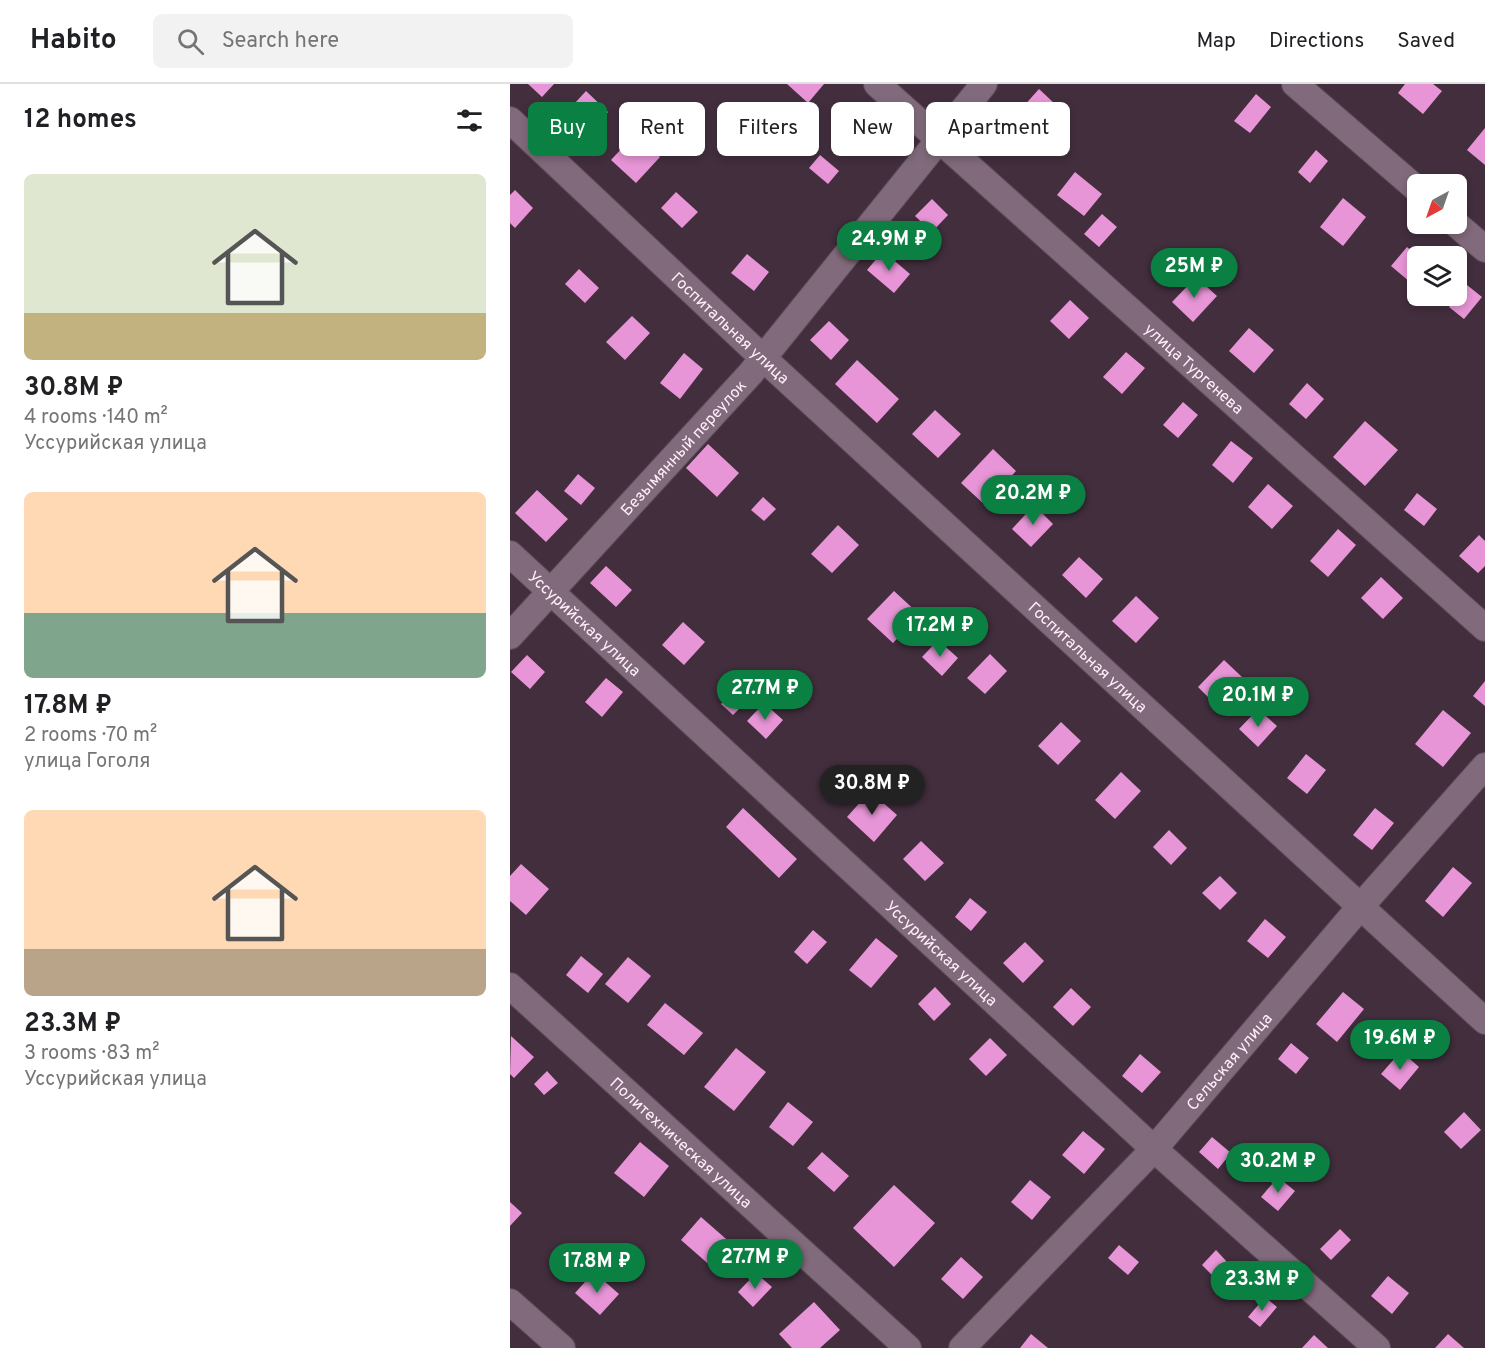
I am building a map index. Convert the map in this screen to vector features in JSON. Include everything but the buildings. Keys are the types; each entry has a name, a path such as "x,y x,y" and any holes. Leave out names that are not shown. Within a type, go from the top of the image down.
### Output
{"street":[{"name":"улица Тургенева","path":"877,84 926,128"},
{"name":"Безымянный переулок","path":"970,102 984,84"},
{"path":"1295,84 1407,181"},
{"name":"Госпитальная улица","path":"510,120 763,358 1485,1021"},
{"name":"Безымянный переулок","path":"510,636 763,358 926,156"},
{"name":"улица Тургенева","path":"957,156 1485,628"},
{"path":"1467,233 1485,249"},
{"name":"Уссурийская улица","path":"510,554 1154,1149 1377,1348"},
{"name":"Сельская улица","path":"962,1348 1154,1149 1360,907 1485,766"},
{"name":"Политехническая улица","path":"510,986 908,1348"},
{"path":"510,1302 562,1348"}]}
